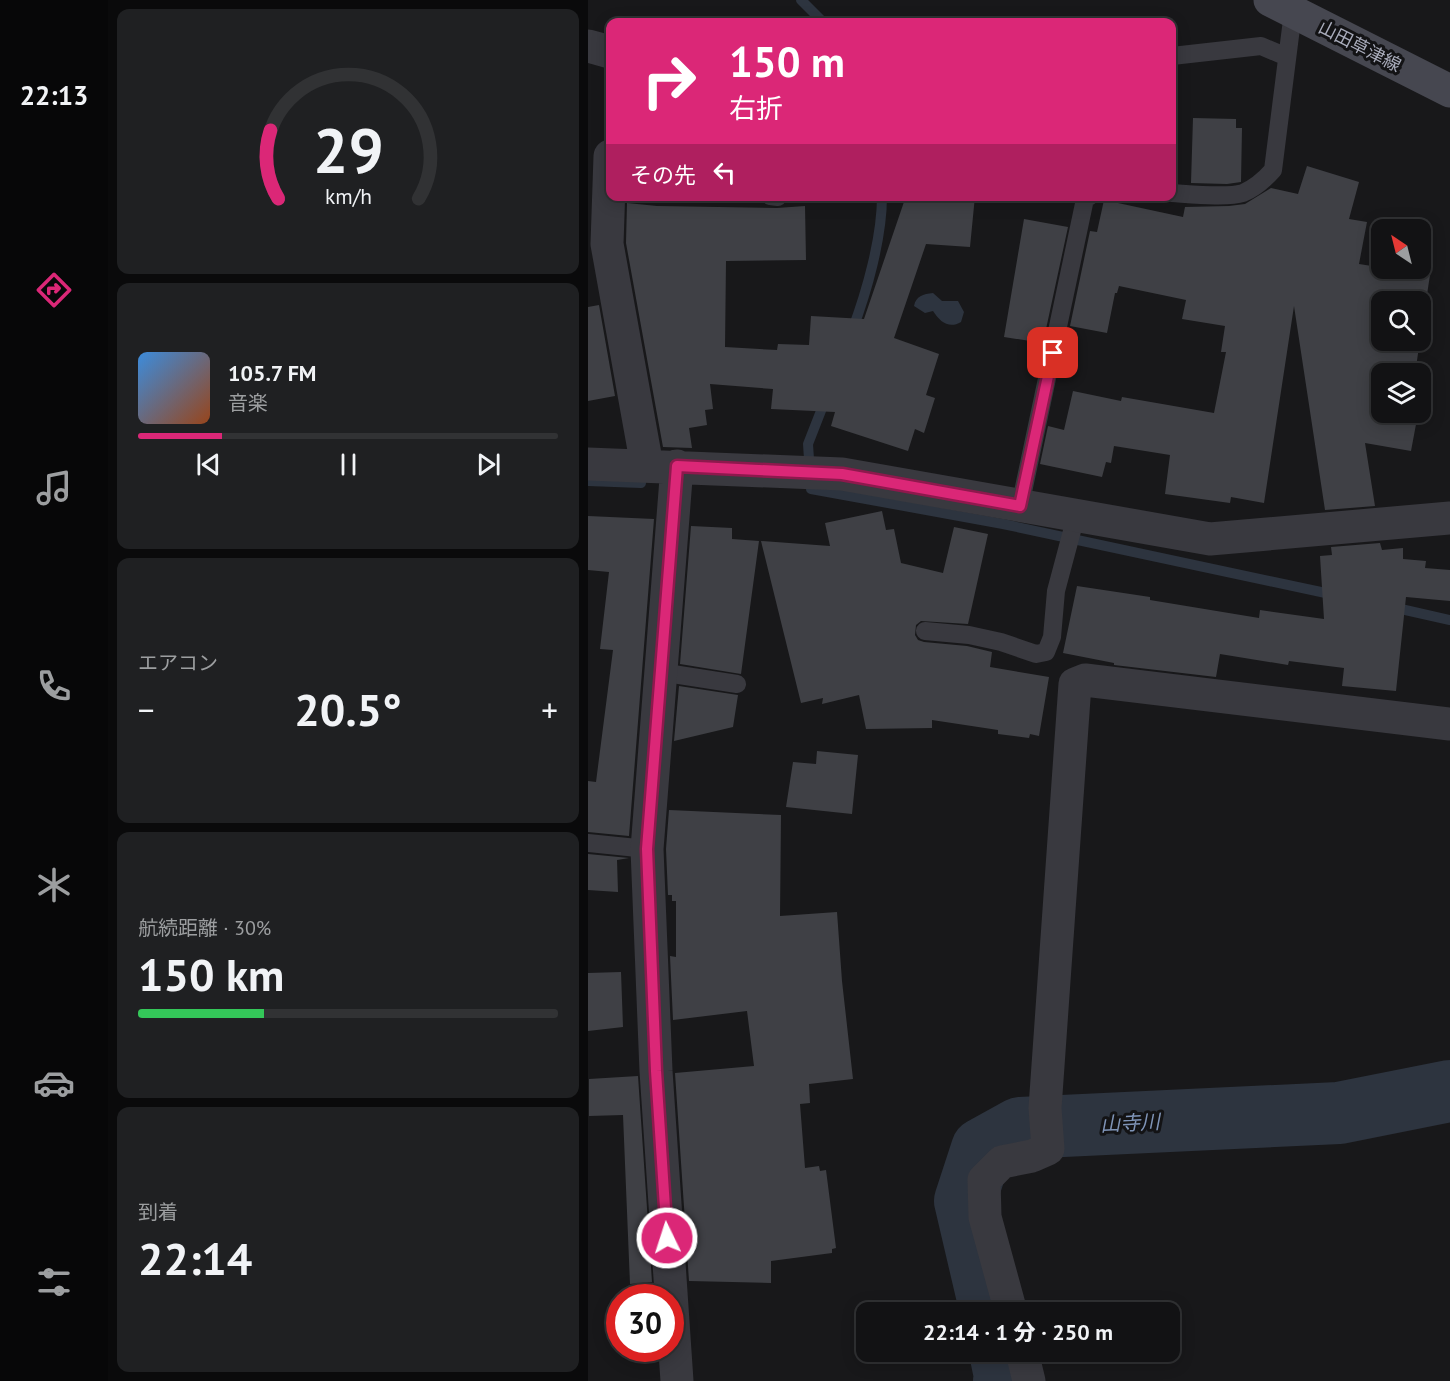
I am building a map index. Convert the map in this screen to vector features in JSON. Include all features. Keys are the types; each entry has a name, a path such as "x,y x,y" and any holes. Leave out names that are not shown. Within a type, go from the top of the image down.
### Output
{"main road":[{"name":"山田草津線","path":"1282,6 1450,91"}],"street":[{"path":"588,46 606,51"},
{"path":"607,201 597,245 662,466 660,672 647,849 656,1071 677,1381"},
{"path":"588,464 842,474 1210,539 1450,518"},
{"path":"1008,1302 985,1217 984,1180 1002,1162 1032,1156 1048,1149 1045,1108 1076,684 1084,681 1416,722 1450,724"},
{"path":"1024,1362 1029,1381"}],"lane":[{"path":"1176,193 1208,195 1242,193 1263,182 1273,170 1287,57 1282,6"},
{"path":"1176,56 1261,46 1287,57"},
{"path":"1020,506 1085,201"},
{"path":"925,631 969,635 1036,654 1046,652 1052,637 1056,591 1076,516"},
{"path":"660,672 737,684"},
{"path":"588,843 647,849"}],"shaded area":[{"path":"933,293 942,301 958,301 964,312 961,322 949,324 942,321 933,311 925,313 914,306 920,296"}],"building":[{"path":"1193,118 1236,119 1236,128 1242,128 1241,182 1191,183"},
{"path":"1307,166 1359,182 1349,219 1367,222 1359,264 1371,266 1371,279 1429,279 1428,291 1371,291 1371,351 1418,351 1417,363 1371,363 1371,423 1416,423 1411,451 1365,443 1375,506 1325,510 1294,306 1264,503 1231,497 1230,503 1165,494 1170,455 1114,446 1111,463 1106,462 1102,477 1040,464 1048,426 1064,430 1073,391 1121,401 1122,397 1214,413 1226,352 1221,352 1225,326 1182,319 1186,300 1119,286 1115,293 1107,333 1070,326 1090,231 1097,232 1104,201 1183,217 1185,207 1245,204 1271,188 1298,194"},
{"path":"904,201 975,201 970,247 926,244 894,338 939,354 926,395 935,398 924,433 915,429 908,451 831,426 835,412 771,409 773,389 710,384 713,409 705,410 707,425 689,428 692,448 663,447 626,243 627,203 657,206 777,208 805,206 806,260 726,261 725,347 777,350 778,344 809,345 811,316 864,319"},
{"path":"1024,219 1068,227 1043,343 1004,337"},
{"path":"599,305 615,396 588,401 588,307"},
{"path":"882,511 886,530 894,529 901,563 943,573 954,527 988,534 968,624 921,621 916,625 915,635 918,640 924,642 967,646 992,652 990,667 1049,677 1039,736 1030,734 1029,738 998,734 998,730 932,720 932,728 866,729 859,695 822,704 823,698 801,703 761,541 830,546 825,523"},
{"path":"588,516 654,519 629,836 588,832 588,781 596,782 613,650 600,649 609,572 588,570"},
{"path":"691,526 732,528 732,539 759,541 741,674 680,664"},
{"path":"1380,543 1382,550 1403,548 1403,559 1426,561 1425,568 1450,570 1450,601 1406,597 1396,691 1342,686 1344,668 1289,661 1288,665 1220,654 1216,677 1114,665 1114,663 1063,653 1077,586 1150,597 1150,600 1259,618 1260,610 1324,619 1320,556 1332,555 1331,547"},
{"path":"679,686 738,695 733,727 674,741"},
{"path":"817,751 858,755 852,814 786,807 793,762 816,764"},
{"path":"669,810 781,815 780,916 837,912 853,1079 809,1084 810,1103 800,1104 805,1168 819,1166 820,1171 826,1170 836,1248 832,1249 832,1253 771,1261 771,1283 689,1281 675,1073 754,1066 747,1011 673,1020 670,956 676,957 676,901 672,901 672,895 668,895 666,849"},
{"path":"588,854 629,858 617,860 618,892 588,890"},
{"path":"621,972 623,1027 588,1031 588,973"},
{"path":"638,1076 652,1282 630,1284 623,1115 589,1116 589,1079"}],"waterway":[{"path":"801,0 819,18"},
{"path":"852,331 873,264 882,201"},
{"path":"826,398 808,444 811,489 1003,524 1335,595"},
{"path":"588,481 641,483 638,469"},
{"path":"1392,607 1450,620"},
{"name":"山寺川","path":"989,1302 965,1201 982,1149 1020,1128 1339,1113 1450,1091"},
{"name":"山寺川","path":"1002,1362 1004,1381"}],"route":[{"path":"667,1238 656,1071 647,849 677,466 842,474 1020,506 1053,353"}]}
